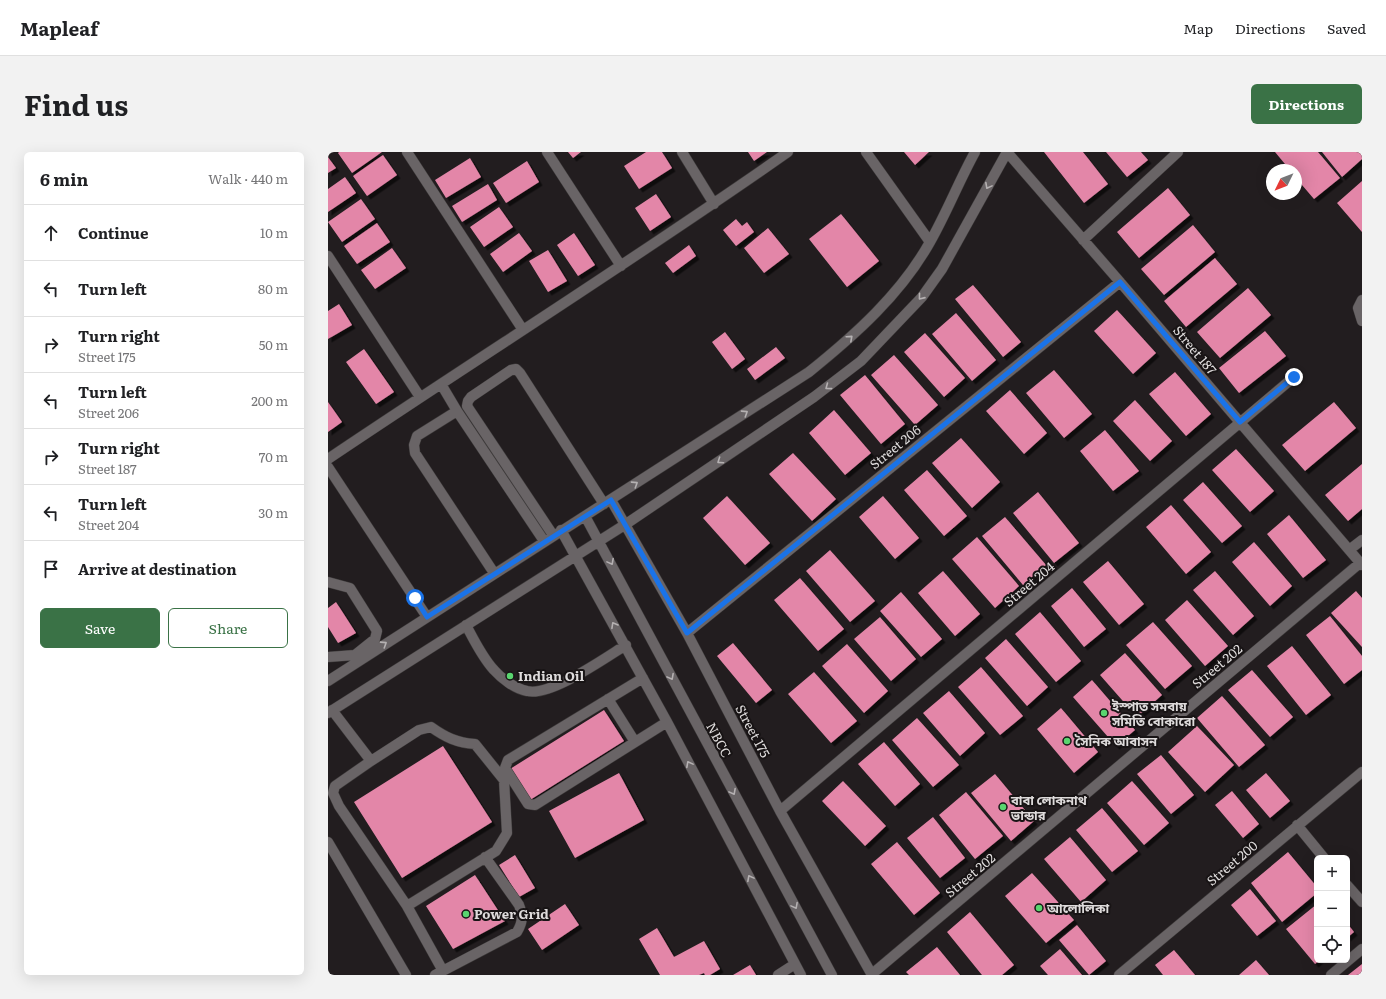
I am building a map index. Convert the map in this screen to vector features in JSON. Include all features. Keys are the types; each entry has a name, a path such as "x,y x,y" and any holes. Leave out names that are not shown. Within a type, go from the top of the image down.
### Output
{"street":[{"path":"407,152 524,330"},
{"path":"547,152 621,266"},
{"path":"682,152 714,204"},
{"path":"328,459 714,204 788,152"},
{"path":"866,152 930,242"},
{"path":"328,681 820,363 868,322 908,275 930,242 975,152"},
{"path":"371,761 330,712 626,524 814,397 861,361 917,303 942,269 1007,152"},
{"name":"Street 187","path":"1007,152 1361,564"},
{"path":"1083,240 1178,152"},
{"path":"328,256 420,397"},
{"name":"Street 206","path":"687,633 1120,282"},
{"path":"1362,300 1358,308 1362,321"},
{"name":"Street 175","path":"557,533 467,406 471,397 511,370 516,369 520,373 607,502 626,524 687,633 780,811 872,975"},
{"name":"Street 204","path":"780,811 1294,377"},
{"path":"441,384 457,411 544,541"},
{"path":"457,411 417,436 414,445 414,453 494,573"},
{"path":"328,467 427,617"},
{"name":"NBCC","path":"585,516 832,975"},
{"path":"557,533 576,555 626,645 801,975"},
{"path":"1349,550 1362,540"},
{"name":"Street 202","path":"872,975 1361,564"},
{"path":"328,582 350,588 377,631 375,639 355,655 328,657"},
{"path":"466,626 493,669 504,680 527,691 543,690 564,682 626,645"},
{"path":"643,678 508,760 505,768 528,804 535,805 667,722"},
{"path":"608,699 635,742"},
{"path":"408,906 486,857 496,851 507,833 504,780 475,744 462,743 445,736 431,727 419,730 335,786 333,793 339,806 408,906 439,973 517,932 522,924 522,913 519,905 486,857"},
{"name":"Street 200","path":"1119,975 1362,772"},
{"path":"1297,825 1322,855"},
{"path":"328,842 406,975"},
{"path":"1350,888 1362,902"},
{"path":"1331,975 1362,949"},
{"path":"778,975 795,964"}],"building":[{"path":"382,152 352,173 338,153"},
{"path":"568,152 581,152 573,158"},
{"path":"646,152 662,152 672,168 639,189 624,166"},
{"path":"748,152 767,152 754,161"},
{"path":"904,152 929,152 915,165"},
{"path":"1044,152 1083,152 1108,184 1084,203"},
{"path":"1106,152 1141,152 1148,160 1127,177"},
{"path":"1275,152 1318,152 1340,178 1314,199 1302,185 1302,164 1285,164"},
{"path":"1322,152 1362,152 1362,159 1342,177"},
{"path":"383,155 397,175 367,196 353,176"},
{"path":"328,157 336,168 328,173"},
{"path":"470,158 481,177 446,198 435,180"},
{"path":"527,161 539,182 506,203 493,183"},
{"path":"345,177 356,193 328,212 328,189"},
{"path":"1362,181 1362,232 1337,203"},
{"path":"488,184 497,200 462,222 452,206"},
{"path":"1168,188 1190,215 1139,258 1117,232"},
{"path":"656,194 671,217 650,231 635,208"},
{"path":"361,199 375,219 342,242 328,222"},
{"path":"499,207 513,227 484,247 470,227"},
{"path":"841,214 879,261 847,287 809,239"},
{"path":"736,219 742,226 747,222 754,232 736,246 723,230"},
{"path":"377,223 390,242 357,264 344,246"},
{"path":"1193,225 1215,252 1164,295 1141,269"},
{"path":"768,228 789,254 764,273 744,248"},
{"path":"519,233 532,251 503,272 490,254"},
{"path":"574,233 595,265 578,276 557,245"},
{"path":"689,245 696,256 673,273 665,263"},
{"path":"392,248 406,268 375,289 361,270"},
{"path":"548,250 567,281 548,292 529,261"},
{"path":"1215,258 1237,284 1186,327 1164,301"},
{"path":"973,285 1021,342 1003,357 955,299"},
{"path":"1248,288 1271,315 1220,358 1197,332"},
{"path":"339,304 352,325 328,339 328,311"},
{"path":"1117,310 1156,353 1133,374 1094,331"},
{"path":"956,313 996,360 972,381 932,334"},
{"path":"1265,331 1286,356 1239,393 1219,368"},
{"path":"725,332 745,359 732,369 712,342"},
{"path":"925,333 965,378 944,397 904,352"},
{"path":"776,347 785,358 755,380 747,369"},
{"path":"364,349 394,392 376,404 346,362"},
{"path":"894,355 938,405 915,425 871,375"},
{"path":"1054,370 1092,414 1064,438 1026,393"},
{"path":"1175,372 1211,414 1186,436 1149,394"},
{"path":"865,375 905,424 881,444 840,395"},
{"path":"1010,390 1047,433 1024,454 986,411"},
{"path":"1135,400 1172,441 1150,461 1113,421"},
{"path":"328,402 342,422 328,432"},
{"path":"1334,402 1356,428 1305,471 1282,445"},
{"path":"834,410 871,453 845,475 809,433"},
{"path":"1105,430 1139,471 1113,491 1080,451"},
{"path":"961,438 1000,482 972,508 932,463"},
{"path":"1236,449 1274,491 1250,512 1212,470"},
{"path":"793,453 836,499 812,521 769,474"},
{"path":"1362,464 1362,509 1348,521 1325,495"},
{"path":"927,470 967,516 944,536 904,490"},
{"path":"1203,482 1242,526 1222,543 1183,500"},
{"path":"1038,492 1079,543 1054,563 1013,513"},
{"path":"727,496 770,543 745,565 703,518"},
{"path":"883,496 919,538 895,559 859,517"},
{"path":"1171,505 1211,552 1186,574 1146,527"},
{"path":"1289,515 1326,560 1303,578 1267,534"},
{"path":"1005,517 1046,565 1023,585 982,536"},
{"path":"977,537 1019,586 995,608 952,559"},
{"path":"1254,542 1292,586 1270,606 1232,562"},
{"path":"830,550 875,601 850,622 806,571"},
{"path":"1108,561 1144,604 1119,625 1083,582"},
{"path":"943,571 980,614 955,636 918,593"},
{"path":"1215,571 1254,616 1233,635 1193,590"},
{"path":"800,578 844,629 818,651 774,600"},
{"path":"1072,588 1106,629 1084,647 1051,606"},
{"path":"1356,591 1362,598 1362,647 1331,613"},
{"path":"901,592 942,639 921,657 880,611"},
{"path":"1187,600 1228,646 1205,666 1165,620"},
{"path":"336,602 356,633 338,643 328,627 328,608"},
{"path":"1040,612 1081,661 1056,682 1015,634"},
{"path":"1330,616 1362,656 1362,670 1344,684 1306,635"},
{"path":"880,617 916,659 891,681 854,639"},
{"path":"1153,622 1192,666 1165,689 1126,645"},
{"path":"1006,639 1048,687 1027,706 985,658"},
{"path":"733,643 772,690 756,703 717,656"},
{"path":"847,644 888,691 864,713 822,666"},
{"path":"1292,646 1331,695 1306,715 1267,666"},
{"path":"1125,653 1162,695 1137,717 1100,675"},
{"path":"981,667 1023,716 1000,735 958,687"},
{"path":"1252,670 1293,717 1270,737 1228,690"},
{"path":"814,672 857,721 831,743 788,694"},
{"name":"ইস্পাত সমবায় সমিতি বোকারো","path":"1092,680 1135,730 1116,746 1073,697"},
{"path":"949,691 985,733 960,756 923,713"},
{"path":"1222,696 1265,745 1239,767 1197,718"},
{"name":"সৈনিক আবাসন","path":"1061,708 1098,752 1074,773 1037,729"},
{"path":"604,710 624,741 530,800 510,769"},
{"path":"917,718 959,765 933,787 892,740"},
{"path":"1197,726 1234,765 1205,792 1168,752"},
{"path":"884,742 920,784 895,806 858,764"},
{"path":"443,746 492,822 402,878 354,802"},
{"path":"1161,755 1194,795 1171,814 1137,774"},
{"path":"619,773 644,820 575,858 549,811"},
{"path":"1266,773 1290,801 1270,818 1246,790"},
{"name":"বাবা লোকনাথ ভান্ডার","path":"995,774 1034,821 1011,841 971,793"},
{"path":"843,781 886,826 865,846 822,801"},
{"path":"1132,781 1169,823 1144,845 1107,803"},
{"path":"1232,791 1259,824 1243,838 1215,805"},
{"path":"966,792 1003,836 975,859 939,815"},
{"path":"1102,808 1138,851 1112,872 1076,830"},
{"path":"933,817 965,858 940,878 907,838"},
{"path":"1070,837 1106,880 1081,902 1044,859"},
{"path":"897,842 940,893 914,915 871,864"},
{"path":"1288,852 1314,883 1314,895 1282,922 1251,883"},
{"path":"515,855 535,888 519,897 499,865"},
{"name":"আলোলিকা","path":"1032,873 1074,920 1046,943 1005,896"},
{"name":"Power Grid","path":"475,875 505,921 453,949 426,906"},
{"path":"1250,889 1276,921 1257,936 1231,905"},
{"path":"565,904 579,925 542,950 528,929"},
{"path":"1314,906 1314,963 1286,929"},
{"path":"970,912 1014,965 1002,975 982,975 947,932"},
{"path":"1077,925 1106,961 1089,975 1059,940"},
{"path":"1350,927 1354,932 1350,935"},
{"path":"657,928 674,957 704,941 720,969 710,975 705,975 704,973 699,975 660,975 639,939"},
{"path":"937,947 960,975 909,975 906,972"},
{"path":"1060,949 1082,975 1048,975 1040,966"},
{"path":"1174,950 1195,975 1163,975 1155,965"},
{"path":"1256,960 1269,975 1239,975"},
{"path":"1362,964 1362,975 1348,975"},
{"path":"750,965 756,975 733,975"}],"place":[{"name":"Indian Oil","path":"510,676"},
{"name":"ইস্পাত সমবায় সমিতি বোকারো","path":"1104,713"},
{"name":"সৈনিক আবাসন","path":"1067,741"},
{"name":"বাবা লোকনাথ ভান্ডার","path":"1003,807"},
{"name":"আলোলিকা","path":"1039,908"},
{"name":"Power Grid","path":"466,914"}],"route":[{"path":"415,598 427,617 561,530 611,500 687,633 1120,282 1240,422 1294,377"}]}
